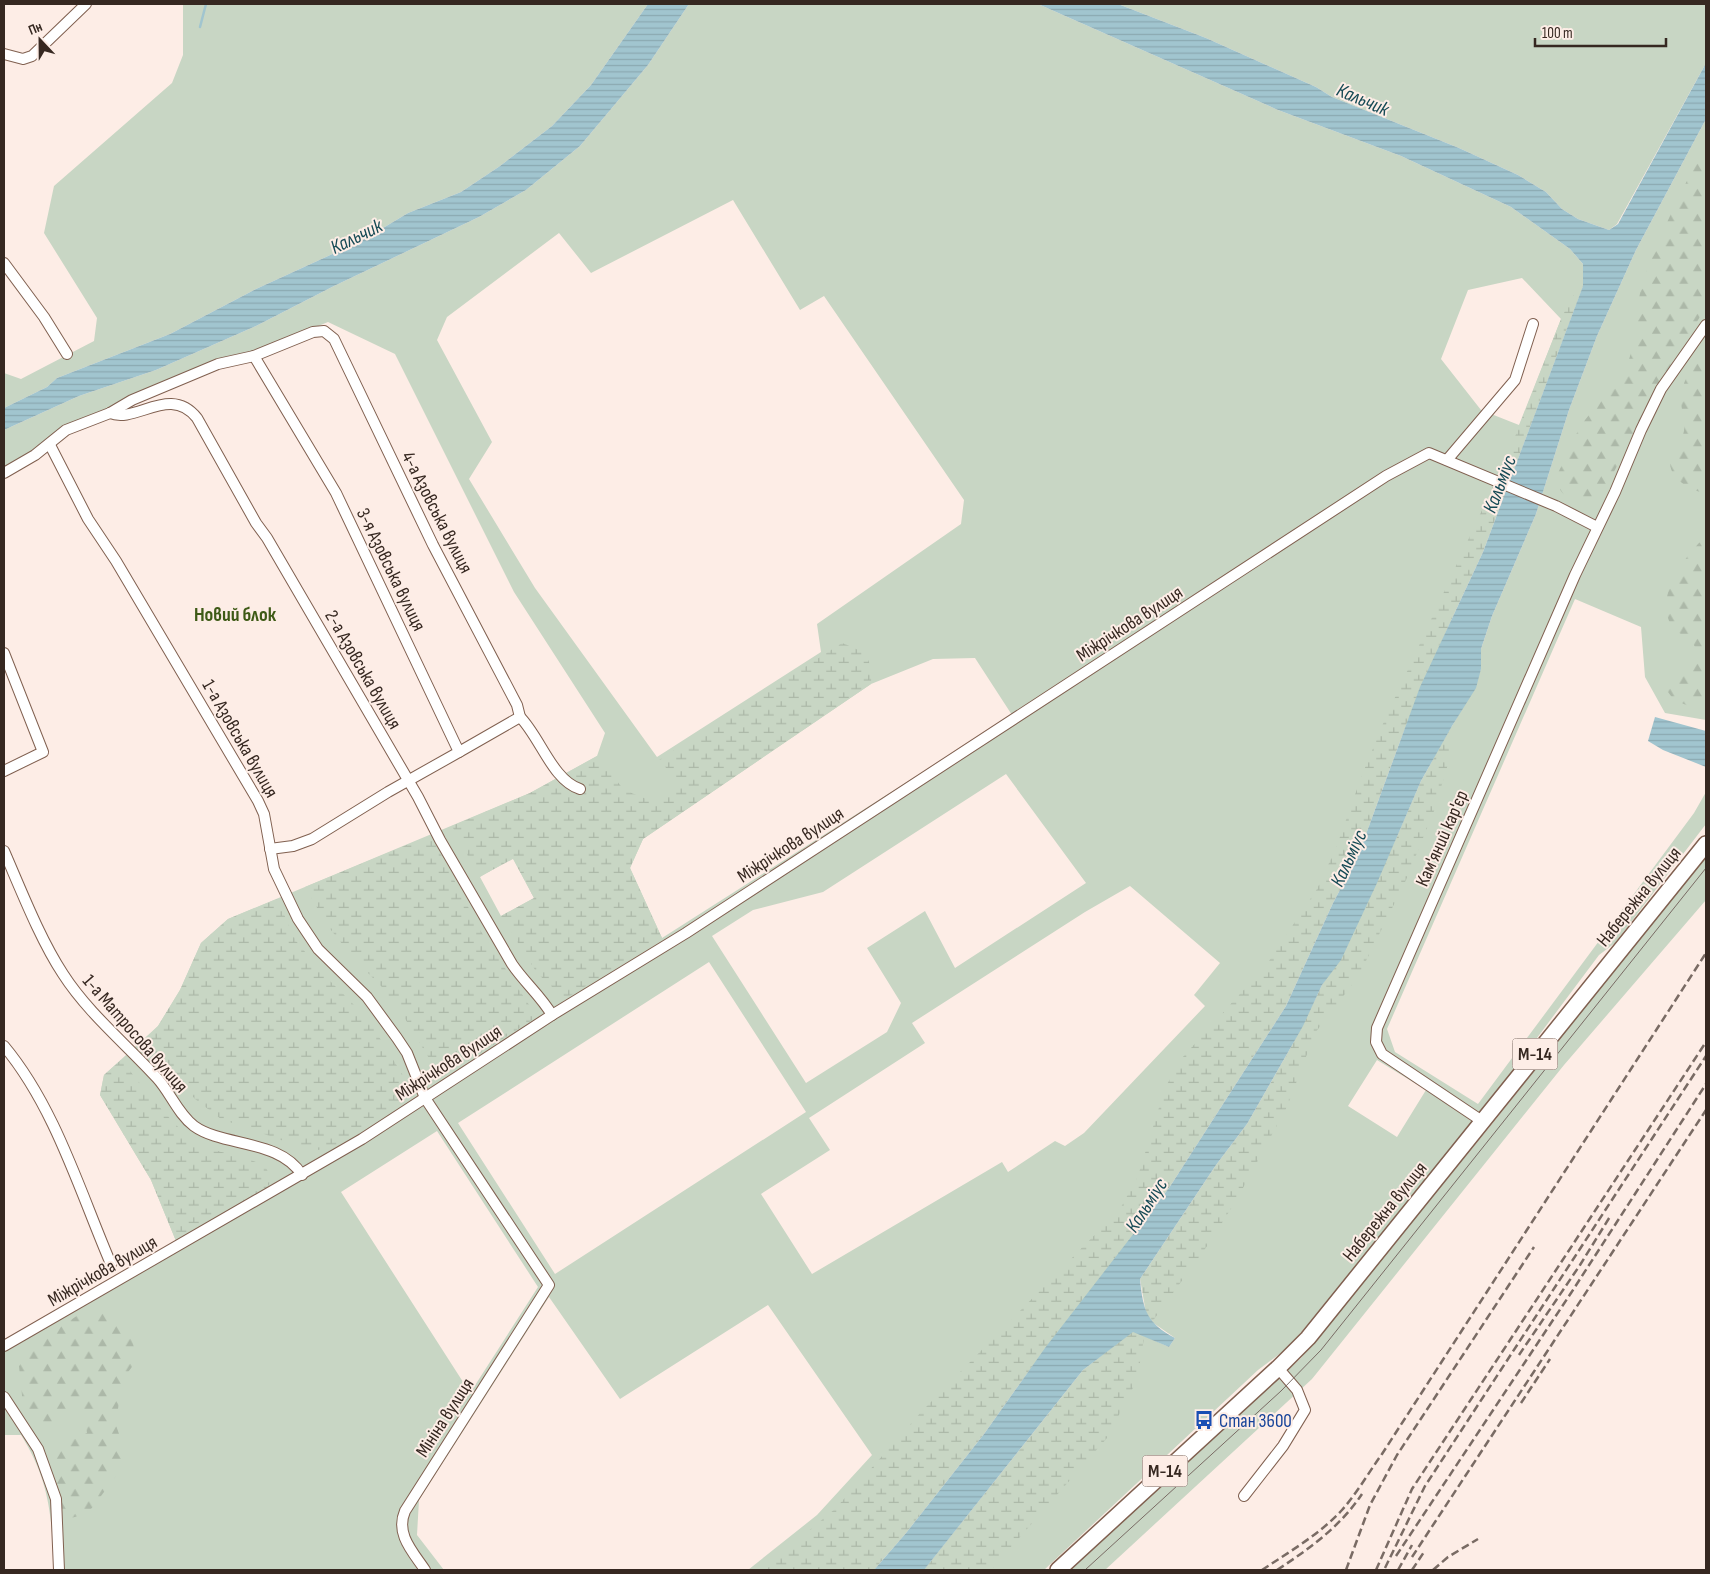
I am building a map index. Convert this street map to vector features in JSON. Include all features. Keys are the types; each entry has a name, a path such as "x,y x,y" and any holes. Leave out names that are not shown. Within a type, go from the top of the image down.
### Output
{"highway":[{"name":"Набережна вулиця","path":"1058,1570 1278,1368 1337,1302 1706,844"}],"street":[{"path":"4,54 23,59 32,56 86,4"},
{"path":"4,263 44,316 67,354"},
{"path":"1447,460 1515,380 1533,324"},
{"name":"Кам'яний кар'єр","path":"1482,1121 1388,1059 1378,1048 1376,1035 1597,527 1616,492 1641,430 1661,389 1706,325"},
{"name":"4-а Азовська вулиця","path":"254,356 320,330 329,333 334,339 433,545 517,705 520,717 531,729 561,776 571,786 580,789"},
{"path":"4,473 50,445 66,430 110,413 132,400 208,368 254,356"},
{"name":"3-я Азовська вулиця","path":"254,356 336,493 459,752"},
{"name":"2-а Азовська вулиця","path":"110,413 120,414 170,404 184,407 194,414 408,781 512,964 552,1015"},
{"name":"1-а Азовська вулиця","path":"50,445 88,519 144,607 258,801 264,814 274,869 306,930 318,949 367,997 381,1015 407,1053 425,1098 549,1285"},
{"name":"Міжрічкова вулиця","path":"4,1346 362,1139 552,1015 686,933 1386,476 1429,453 1556,506 1597,527"},
{"path":"4,653 43,752 4,771"},
{"path":"270,849 293,846 312,839 520,717"},
{"name":"1-а Матросова вулиця","path":"4,851 63,974 93,1012 159,1081 188,1120 204,1131 270,1150 295,1166 302,1175"},
{"path":"4,1046 22,1071 55,1127 111,1264"},
{"name":"Мініна вулиця","path":"425,1570 403,1536 402,1521 405,1511 549,1285"},
{"path":"1244,1496 1282,1446 1305,1410 1301,1396 1278,1368"},
{"path":"4,1397 38,1449 56,1499 59,1570"}],"green space":[{"path":"183,4 648,4 591,85 552,126 500,166 461,192 408,213 363,240 256,289 170,334 57,378 47,387 4,408 4,373 21,379 94,341 97,318 44,233 54,186 172,83 183,55"},
{"path":"689,4 1038,4 1278,110 1401,156 1511,207 1570,249 1583,264 1583,286 1504,495 1400,740 1141,1227 874,1570 748,1570 817,1515 872,1455 768,1305 620,1399 549,1297 419,1500 417,1535 444,1570 54,1570 52,1533 44,1484 31,1452 21,1435 4,1435 4,1340 21,1333 176,1241 151,1180 100,1095 104,1075 158,1026 180,990 201,943 228,919 530,793 597,756 605,733 514,592 395,354 328,322 255,352 228,356 136,394 4,467 4,430 79,396 156,370 256,326 334,286 479,217 526,190 580,146 648,65","holes":["733,200 800,310 824,296 964,500 961,524 817,624 821,652 657,757 535,588 469,479 492,442 437,340 447,317 559,233 591,273","1522,278 1561,319 1519,425 1481,410 1441,359 1468,290","975,658 1012,715 662,938 630,868 643,839 871,684 933,659","1006,774 1086,883 955,968 925,911 867,948 901,1003 887,1032 806,1083 712,936 753,910 823,892","513,858 534,898 501,916 480,877","1130,886 1220,963 1194,995 1205,1006 1084,1133 1065,1146 1055,1141 1008,1172 1002,1162 812,1274 761,1194 830,1150 809,1118 925,1043 912,1023 1085,912","709,962 806,1112 555,1274 458,1123","437,1131 538,1287 472,1390 465,1385 341,1192"]},
{"path":"1118,4 1706,4 1706,63 1617,224 1609,230 1578,219 1562,209 1546,192 1518,175 1459,148 1332,97 1316,87 1206,38"},
{"path":"1706,119 1706,720 1665,713 1645,677 1641,627 1575,599 1387,1029 1395,1052 1478,1104 1694,813 1706,792 1706,824 1615,943 1599,955 1477,1118 1289,1347 1258,1370 1044,1570 924,1570 992,1485 1133,1331 1169,1347 1175,1338 1152,1322 1400,832 1435,755 1462,709 1481,669 1481,649 1492,616 1536,514 1569,410 1597,336 1636,250","holes":["1377,1060 1426,1090 1397,1137 1348,1106"]},
{"path":"1706,139 1706,307 1674,359 1601,496 1587,500 1567,497 1559,487 1558,472 1581,426 1623,374 1630,357 1640,292 1649,263"},
{"path":"1583,286 1483,552 1420,687 1358,856 1333,903 1286,1006 1169,1188 1045,1348 984,1434 906,1533 874,1570 761,1570 835,1509 923,1410 1120,1209 1138,1176 1165,1088 1182,1058 1267,964 1317,889 1336,848 1362,775 1385,719 1509,452 1561,319 1572,297"},
{"path":"1706,344 1705,493 1691,488 1678,479 1670,466 1670,459 1684,431 1681,400 1682,389 1687,376"},
{"path":"1706,536 1706,713 1674,700 1665,688 1671,677 1691,664 1696,653 1694,644 1672,626 1667,614 1666,602 1669,589 1681,565"},
{"path":"842,643 857,649 866,657 870,667 871,684 643,839 630,868 662,938 565,999 537,973 501,916 534,898 513,859 479,877 452,826 530,793 597,756 624,790 654,802 674,791 677,780 659,760"},
{"path":"1452,726 1448,764 1434,811 1406,880 1358,977 1315,1033 1287,1107 1237,1199 1210,1242 1152,1322 1146,1313 1140,1279 1216,1165 1247,1124 1303,1026 1322,985 1349,946 1421,781"},
{"path":"431,835 480,930 537,1017 441,1078 404,1017 381,986 354,959 327,925 305,887"},
{"path":"1706,853 1706,900 1564,1065 1312,1379 1105,1570 1069,1570 1301,1358 1496,1119"},
{"path":"277,899 296,941 326,977 368,1019 415,1095 330,1149 316,1150 301,1147 221,1119 195,1099 143,1041 158,1026 180,990 201,943 228,919"},
{"path":"121,1060 157,1104 188,1136 197,1143 213,1150 261,1164 266,1168 271,1179 268,1187 176,1241 151,1180 100,1095 104,1075"},
{"path":"104,1310 120,1316 129,1331 134,1347 135,1363 122,1380 116,1425 124,1449 119,1472 92,1508 82,1515 71,1518 64,1515 61,1509 49,1454 54,1448 87,1433 85,1424 83,1419 76,1413 40,1429 35,1427 23,1405 19,1366 40,1341 81,1313"},
{"path":"1133,1331 1144,1338 1137,1380 1107,1438 991,1570 924,1570 1083,1370"}],"water":[{"path":"648,4 689,4 648,65 580,146 526,190 479,217 334,286 256,326 156,370 79,396 4,430 4,408 47,387 57,378 170,334 256,289 363,240 408,213 461,192 500,166 552,126 591,85"},
{"path":"1038,4 1118,4 1206,38 1316,87 1332,97 1459,148 1518,175 1546,192 1562,209 1578,219 1609,230 1618,224 1706,63 1706,119 1636,250 1597,336 1569,410 1536,514 1492,616 1481,649 1481,669 1476,688 1421,781 1341,960 1322,985 1303,1026 1247,1124 1216,1165 1140,1279 1143,1300 1148,1315 1158,1327 1175,1338 1169,1347 1133,1332 1083,1370 924,1570 874,1570 906,1533 984,1434 1045,1348 1169,1188 1286,1006 1333,903 1358,856 1420,687 1483,552 1583,286 1583,264 1570,249 1511,207 1401,156 1278,110"},
{"path":"1655,717 1706,731 1706,767 1663,750 1648,741"}],"waterway":[{"path":"200,27 206,4"}],"tram line":[{"path":"1085,1570 1281,1391 1321,1350 1706,868"}],"railway":[{"path":"1262,1570 1324,1527 1353,1497 1706,953"},
{"path":"1376,1570 1412,1489 1706,1042"},
{"path":"1385,1568 1425,1486 1706,1056"},
{"path":"1396,1556 1571,1293 1706,1084"},
{"path":"1412,1557 1706,1110"},
{"path":"1519,1355 1580,1265 1611,1215"},
{"path":"1346,1570 1370,1505 1397,1455 1534,1247"},
{"path":"1521,1403 1550,1359"},
{"path":"1277,1570 1301,1554 1334,1527 1362,1494"},
{"path":"1433,1570 1448,1557 1478,1539"},
{"path":"1398,1570 1412,1545"},
{"path":"1412,1570 1424,1552"}],"place":[{"name":"Стан 3600","path":"1204,1420"}],"district":[{"name":"Новий блок","path":"235,614"}],"water label":[{"name":"Кальчик","path":"1363,99"},
{"name":"Кальчик","path":"356,236"},
{"name":"Кальміус","path":"1499,484"},
{"name":"Кальміус","path":"1348,858"},
{"name":"Кальміус","path":"1146,1205"}]}
